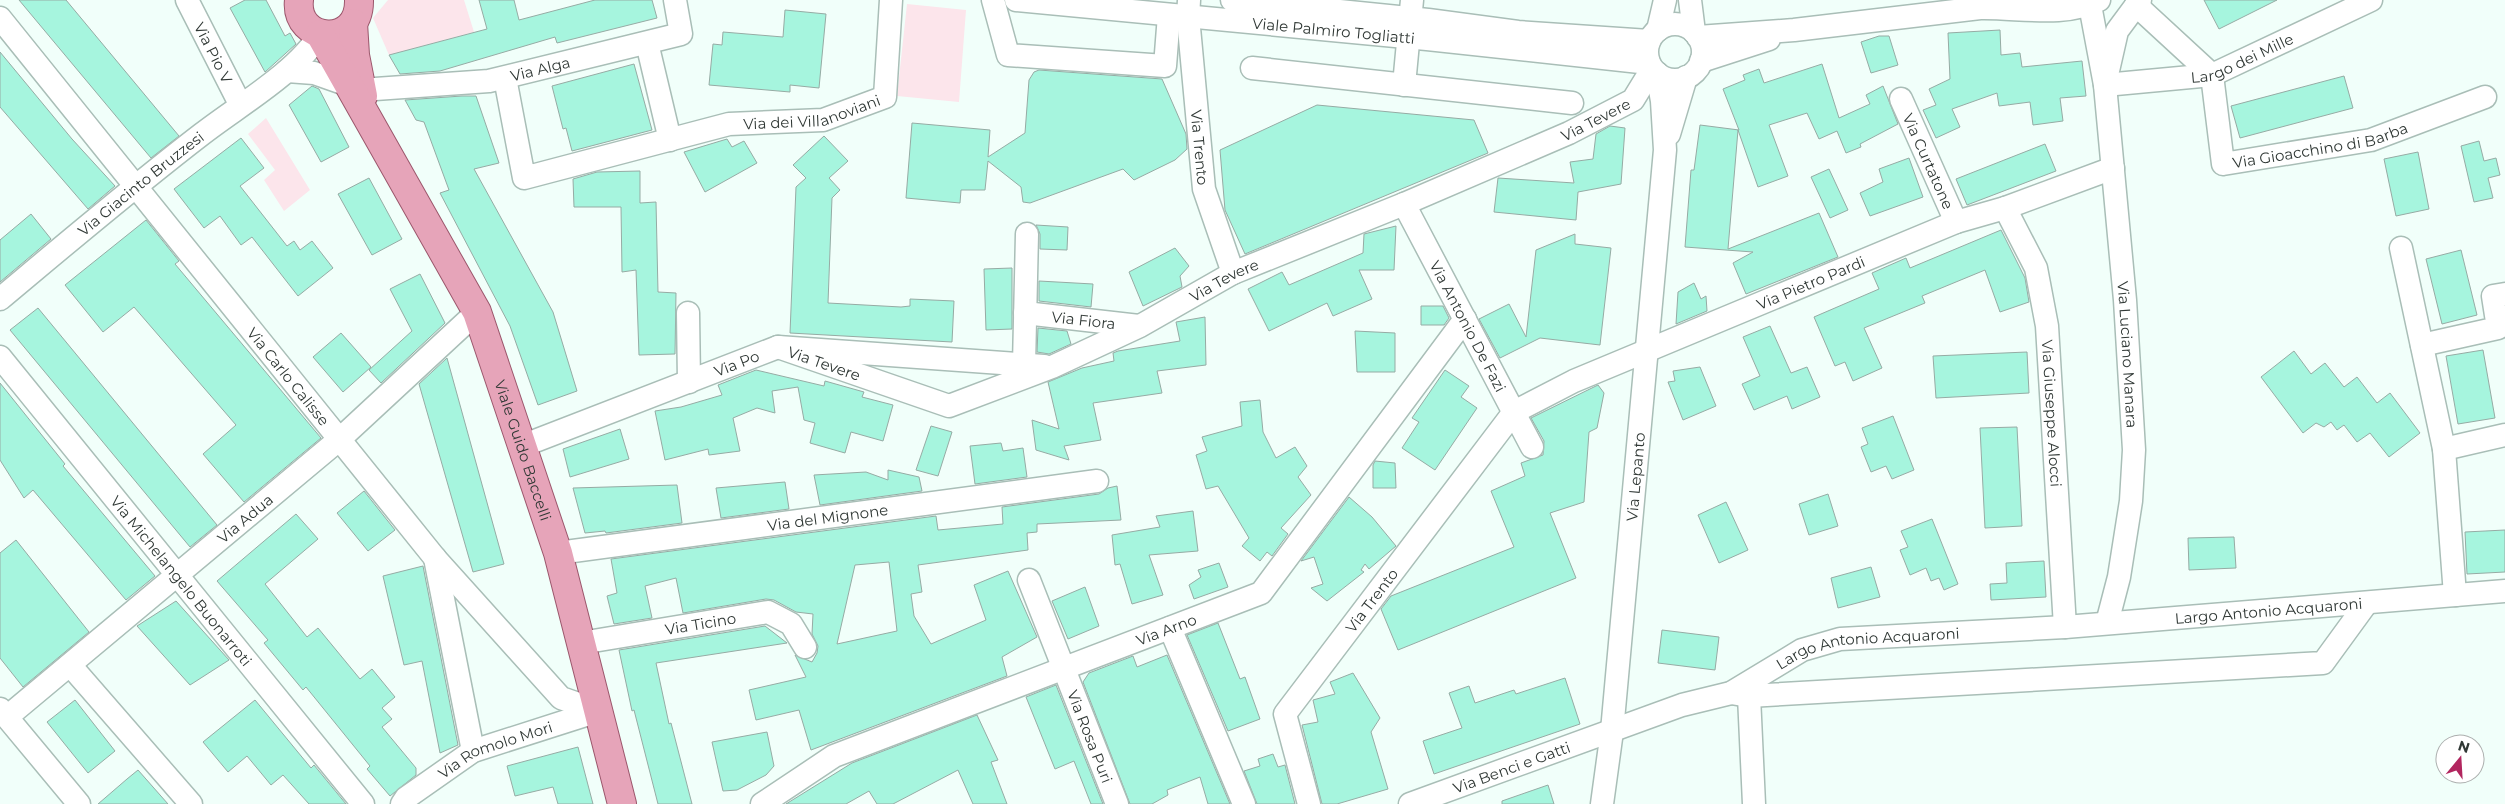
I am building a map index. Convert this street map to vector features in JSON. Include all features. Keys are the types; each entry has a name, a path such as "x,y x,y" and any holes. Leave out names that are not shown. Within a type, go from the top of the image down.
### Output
{"main road":[{"name":"Viale Guido Baccelli","path":"300,0 299,9 303,20 311,29 320,34 355,87 369,119 477,312 558,553 622,804"},
{"name":"Viale Guido Baccelli","path":"320,34 339,34 361,9"},
{"name":"Viale Guido Baccelli","path":"355,87 361,9"}],"street":[{"name":"Via Pio V","path":"186,0 240,104"},
{"name":"Via Alga","path":"355,87 489,82 681,34 674,0"},
{"name":"Via dei Villanoviani","path":"505,78 524,178 730,124 823,120 885,97 891,0"},
{"path":"993,0 1008,55 1164,66 1182,11"},
{"name":"Viale Palmiro Togliatti","path":"1016,0 1182,11 1410,19"},
{"name":"Viale Palmiro Togliatti","path":"1232,0 1518,32 1653,55"},
{"name":"Via Lepanto","path":"1606,798 1665,150 1662,102 1653,55 1665,0"},
{"path":"1690,0 1696,35 1702,48 1701,61 1686,78 1671,79 1653,55 1668,25 1679,25 1696,35 1794,30 1872,19 1980,8 2059,10 2094,2 2105,85"},
{"name":"Largo dei Mille","path":"2105,85 2212,75 2371,0"},
{"path":"2105,85 2117,31 2138,2 2212,75"},
{"name":"Via Trento","path":"1182,11 1204,189 1234,273"},
{"name":"Via Carlo Calisse","path":"0,18 134,187 341,438 435,558 561,698 598,711"},
{"path":"1404,85 1410,19"},
{"path":"1701,61 1735,52 1794,30"},
{"name":"Via Giacinto Bruzzesi","path":"0,299 134,187 240,104 286,71 320,34"},
{"path":"647,43 670,140"},
{"name":"Via Tevere","path":"778,347 949,406 1052,367 1140,326 1234,273 1404,204 1569,132 1633,100 1653,55"},
{"path":"1252,68 1572,103"},
{"path":"286,71 314,73 355,87"},
{"name":"Via Gioacchino di Barba","path":"2212,75 2223,164 2371,140 2485,96"},
{"name":"Via Lepanto","path":"1665,150 1686,78"},
{"name":"Via Luciano Manara","path":"2105,85 2131,384 2134,450 2131,501 2119,576 2107,623"},
{"name":"Via Curtatone","path":"1901,99 1956,222"},
{"name":"Via Pietro Pardi","path":"1514,412 1574,381 1956,222 2005,208 2113,168"},
{"name":"Via Antonio De Fazi","path":"1404,204 1532,446"},
{"name":"Via Giuseppe Alocci","path":"2005,208 2036,268 2046,326 2065,627"},
{"path":"1024,365 1027,234"},
{"path":"2401,248 2444,449 2455,595"},
{"path":"2422,345 2498,328 2493,296 2505,294"},
{"name":"Via Adua","path":"3,713 70,665 178,576 341,438 477,312"},
{"name":"Via Fiora","path":"1025,313 1140,326"},
{"path":"688,314 689,382"},
{"name":"Via Arno","path":"762,804 834,756 1262,592 1465,319"},
{"name":"Via Po","path":"522,446 778,347 1052,367"},
{"name":"Via Michelangelo Buonarroti","path":"0,357 178,576 209,617 363,804"},
{"name":"Via Trento","path":"1308,804 1284,714 1514,412"},
{"path":"2444,449 2505,435"},
{"name":"Via del Mignone","path":"558,553 1097,481"},
{"path":"435,558 474,751"},
{"name":"Via Rosa Puri","path":"1029,580 1117,804"},
{"path":"2366,604 2505,591"},
{"name":"Largo Antonio Acquaroni","path":"1740,694 1802,650 1840,639 2065,627 2366,604"},
{"name":"Largo Antonio Acquaroni","path":"1612,731 1682,705 1740,694 2324,663 2366,604"},
{"name":"Via Ticino","path":"580,644 768,612 791,624 805,647"},
{"path":"1170,628 1244,804"},
{"path":"70,665 192,804"},
{"path":"1740,694 1754,804"},
{"name":"Via Romolo Mori","path":"402,804 406,798 474,751 598,711"},
{"path":"3,713 80,804"},
{"name":"Via Benci e Gatti","path":"1415,803 1612,731"}],"shaded area":[{"path":"388,0 464,0 474,32 389,55 373,18"},
{"path":"907,4 966,10 959,102 897,96"},
{"path":"266,118 310,190 284,211 264,180 275,170 248,134"}],"building":[{"path":"19,0 66,0 179,136 151,158"},
{"path":"245,0 266,0 285,36 290,33 296,44 265,72 230,8"},
{"path":"479,0 514,0 519,20 595,0 652,0 657,18 557,43 555,37 440,71 400,74 389,55 487,29"},
{"path":"2204,0 2277,0 2219,29"},
{"path":"785,10 826,14 819,88 790,85 790,92 709,85 713,44 722,45 723,32 783,37"},
{"path":"2000,30 2001,55 2020,53 2022,67 2082,61 2086,96 2060,98 2063,121 2033,125 2030,102 1999,106 1997,93 1952,109 1960,127 1936,138 1923,110 1936,105 1929,89 1950,79 1948,33"},
{"path":"1879,36 1889,36 1898,65 1871,73 1861,42"},
{"path":"0,52 72,139 115,186 88,209 0,107"},
{"path":"634,64 652,130 572,151 566,128 563,129 552,86"},
{"path":"1822,64 1839,118 1870,104 1866,95 1883,86 1898,124 1860,144 1861,147 1846,153 1837,131 1819,139 1807,113 1769,125 1788,176 1758,187 1738,130 1728,249 1819,213 1838,257 1746,294 1733,263 1753,252 1685,247 1691,170 1694,170 1700,125 1739,130 1723,89 1745,80 1743,75 1759,69 1764,83"},
{"path":"1039,70 1162,79 1186,134 1187,149 1175,160 1134,180 1123,169 1030,203 1023,202 1021,187 988,161 985,190 961,190 960,203 906,198 912,123 990,130 988,157 1025,133 1029,80 1034,72"},
{"path":"2344,76 2353,108 2240,138 2231,106"},
{"path":"312,86 319,89 349,147 321,162 289,105"},
{"path":"476,96 499,163 474,169 553,312 577,391 538,405 510,326 440,193 449,190 424,122 416,120 405,100"},
{"path":"1317,105 1474,120 1488,153 1245,254 1225,210 1220,150"},
{"path":"1610,126 1625,128 1621,184 1578,192 1576,220 1494,212 1498,178 1574,183 1570,162 1593,159 1596,134"},
{"path":"824,136 848,161 829,178 840,190 832,198 828,303 901,307 910,306 910,299 954,301 952,342 790,333 796,187 806,178 793,165"},
{"path":"241,138 264,168 240,186 287,246 294,241 300,250 312,241 333,268 298,296 252,237 241,245 220,216 204,228 174,189"},
{"path":"727,139 732,147 744,141 757,163 705,192 684,152"},
{"path":"2479,141 2484,161 2496,158 2500,175 2488,178 2493,198 2474,202 2461,146"},
{"path":"2045,144 2056,171 1967,205 1956,179"},
{"path":"2418,152 2429,209 2396,216 2384,159"},
{"path":"1909,158 1923,197 1870,216 1860,193 1883,182 1879,169"},
{"path":"1829,169 1848,210 1830,218 1811,177"},
{"path":"640,171 640,203 656,202 658,292 676,293 675,354 639,355 636,270 622,272 621,207 574,207 573,179 597,172"},
{"path":"369,178 402,239 372,255 338,194"},
{"path":"31,214 51,239 0,282 0,240"},
{"path":"146,220 179,261 175,264 321,438 244,502 203,454 236,425 134,307 103,332 65,285"},
{"path":"1036,225 1068,227 1067,250 1040,249 1040,234"},
{"path":"1396,226 1394,270 1359,270 1372,299 1333,316 1327,303 1269,331 1248,289 1282,272 1289,285 1363,253 1364,234"},
{"path":"2001,230 2025,278 2029,302 2000,312 1985,270 1922,296 1925,303 1864,328 1882,368 1853,381 1845,362 1835,366 1814,317 1879,289 1872,273 1906,258 1910,268"},
{"path":"1575,234 1575,244 1611,248 1600,345 1540,338 1500,358 1479,319 1509,304 1526,337 1536,250"},
{"path":"1175,248 1189,266 1180,276 1182,287 1143,306 1129,272"},
{"path":"2461,250 2477,315 2442,324 2426,259"},
{"path":"1012,268 1012,329 986,330 984,269"},
{"path":"420,274 445,323 381,383 369,370 412,331 390,289"},
{"path":"1039,281 1093,284 1091,307 1039,301"},
{"path":"1694,283 1701,299 1706,296 1707,311 1676,324 1678,292"},
{"path":"1421,306 1443,306 1449,318 1444,325 1421,325"},
{"path":"38,308 217,525 190,547 10,330"},
{"path":"1205,317 1206,365 1157,371 1162,393 1093,403 1101,440 1064,446 1069,460 1036,450 1032,420 1059,429 1048,382 1082,368 1114,361 1113,353 1118,351 1180,341 1176,322"},
{"path":"1770,326 1791,373 1807,367 1820,397 1792,409 1787,396 1754,410 1742,384 1760,376 1743,337"},
{"path":"1038,328 1067,331 1071,344 1049,354 1037,352"},
{"path":"1355,331 1395,333 1395,372 1357,372"},
{"path":"341,333 371,367 343,392 313,357"},
{"path":"2483,350 2495,418 2458,424 2446,356"},
{"path":"2294,351 2311,374 2325,363 2344,387 2357,377 2377,403 2390,393 2420,433 2389,457 2370,433 2357,442 2344,425 2337,430 2331,422 2324,427 2316,423 2303,433 2261,377"},
{"path":"2027,352 2029,393 1936,398 1933,356"},
{"path":"447,358 504,564 473,572 419,384"},
{"path":"1700,367 1716,406 1683,420 1668,382 1675,381 1673,371"},
{"path":"756,370 824,386 825,381 864,392 862,397 893,405 883,441 851,432 845,453 810,443 815,423 804,420 798,387 772,391 775,413 757,408 733,418 740,451 709,455 708,449 665,460 655,411 681,407 722,395 718,385"},
{"path":"1445,370 1469,386 1461,397 1477,408 1435,470 1402,448 1419,422 1412,418"},
{"path":"0,383 65,464 63,466 155,576 126,600 33,490 24,498 0,460"},
{"path":"1598,385 1604,393 1597,428 1589,432 1584,502 1550,513 1576,578 1398,650 1381,609 1391,596 1514,547 1491,491 1525,476 1521,463 1543,455 1544,441 1531,418"},
{"path":"1260,400 1263,432 1276,458 1295,447 1307,466 1298,477 1311,495 1281,528 1288,534 1272,556 1267,552 1260,561 1242,546 1249,538 1218,486 1206,489 1196,455 1207,451 1202,437 1242,426 1240,402"},
{"path":"1893,416 1914,470 1892,479 1886,466 1871,472 1861,447 1868,444 1862,428"},
{"path":"931,426 952,432 938,476 916,470"},
{"path":"2017,427 2022,526 1985,528 1980,428"},
{"path":"620,429 629,459 570,477 563,449"},
{"path":"1001,443 1003,451 1023,448 1027,477 975,484 970,446"},
{"path":"1375,461 1395,463 1396,488 1373,488 1373,465"},
{"path":"888,470 919,477 922,491 820,505 814,475 866,472 888,480"},
{"path":"785,482 789,509 721,518 716,488"},
{"path":"677,485 682,523 606,533 605,531 585,533 573,488"},
{"path":"1117,486 1121,520 1037,524 1037,532 1027,533 1028,550 918,565 922,592 911,594 914,616 931,644 986,620 974,585 1008,571 1037,637 1002,657 1007,676 811,750 799,710 756,720 749,690 806,677 795,655 812,662 817,653 818,646 812,634 813,614 796,612 774,600 766,599 683,613 676,578 645,586 652,618 614,624 607,596 617,593 611,559 936,516 938,530 1003,524 1002,507 1099,494 1108,488","holes":["889,562 897,631 837,644 855,565"]},
{"path":"364,491 395,530 368,551 337,513"},
{"path":"1828,494 1838,526 1809,535 1799,504"},
{"path":"1349,497 1372,517 1396,546 1369,569 1365,564 1361,570 1364,572 1327,601 1311,588 1323,584 1314,557 1301,561"},
{"path":"1726,502 1748,550 1719,563 1698,515"},
{"path":"1193,511 1198,551 1149,555 1163,595 1132,604 1120,564 1115,565 1112,535 1160,527 1156,516"},
{"path":"296,514 318,539 265,584 307,637 318,628 360,679 372,669 395,697 382,708 392,719 382,727 416,768 416,775 390,796 367,769 370,766 306,687 303,690 264,643 268,640 217,581"},
{"path":"1932,519 1958,584 1944,590 1939,578 1931,581 1926,568 1910,575 1900,550 1908,547 1901,531"},
{"path":"2505,530 2505,572 2467,574 2465,532"},
{"path":"2234,537 2236,568 2189,570 2188,538"},
{"path":"16,540 89,632 23,687 0,658 0,553"},
{"path":"2044,561 2046,597 1991,600 1990,584 2007,583 2006,563"},
{"path":"1219,563 1228,587 1194,599 1189,585 1201,577 1198,570"},
{"path":"423,566 458,745 440,753 422,661 404,665 383,576"},
{"path":"1871,567 1880,597 1838,608 1831,578"},
{"path":"1085,587 1099,626 1068,639 1052,601"},
{"path":"176,601 229,660 190,685 137,626"},
{"path":"1218,623 1240,679 1245,677 1260,719 1228,731 1187,635"},
{"path":"765,626 787,643 656,663 669,724 671,723 692,804 658,804 634,710 632,711 619,650"},
{"path":"1662,630 1719,637 1715,670 1658,663"},
{"path":"1167,655 1230,804 1208,804 1200,777 1167,790 1168,795 1152,804 1130,804 1083,682 1089,673 1133,656 1137,667"},
{"path":"1353,673 1380,718 1371,732 1388,789 1337,804 1322,804 1302,725 1318,722 1313,700 1335,694 1330,682"},
{"path":"1565,678 1580,724 1434,774 1423,741 1462,728 1449,693 1469,686 1475,703 1514,690 1516,694"},
{"path":"1056,685 1103,804 1091,804 1074,761 1055,769 1026,697"},
{"path":"75,700 115,751 88,773 47,722"},
{"path":"255,700 311,768 314,765 346,804 309,804 283,775 271,785 247,756 228,772 203,742"},
{"path":"977,715 998,760 991,762 1007,804 973,804 958,770 893,804 877,804 869,791 846,804 786,804 852,763"},
{"path":"767,732 774,766 766,775 737,790 723,791 712,742"},
{"path":"578,747 593,804 558,804 553,787 515,796 507,766"},
{"path":"1273,754 1278,767 1285,765 1295,804 1257,804 1244,771 1260,766 1258,759"},
{"path":"138,770 168,804 98,804 127,779"},
{"path":"1548,785 1554,804 1502,804 1502,801"}]}
